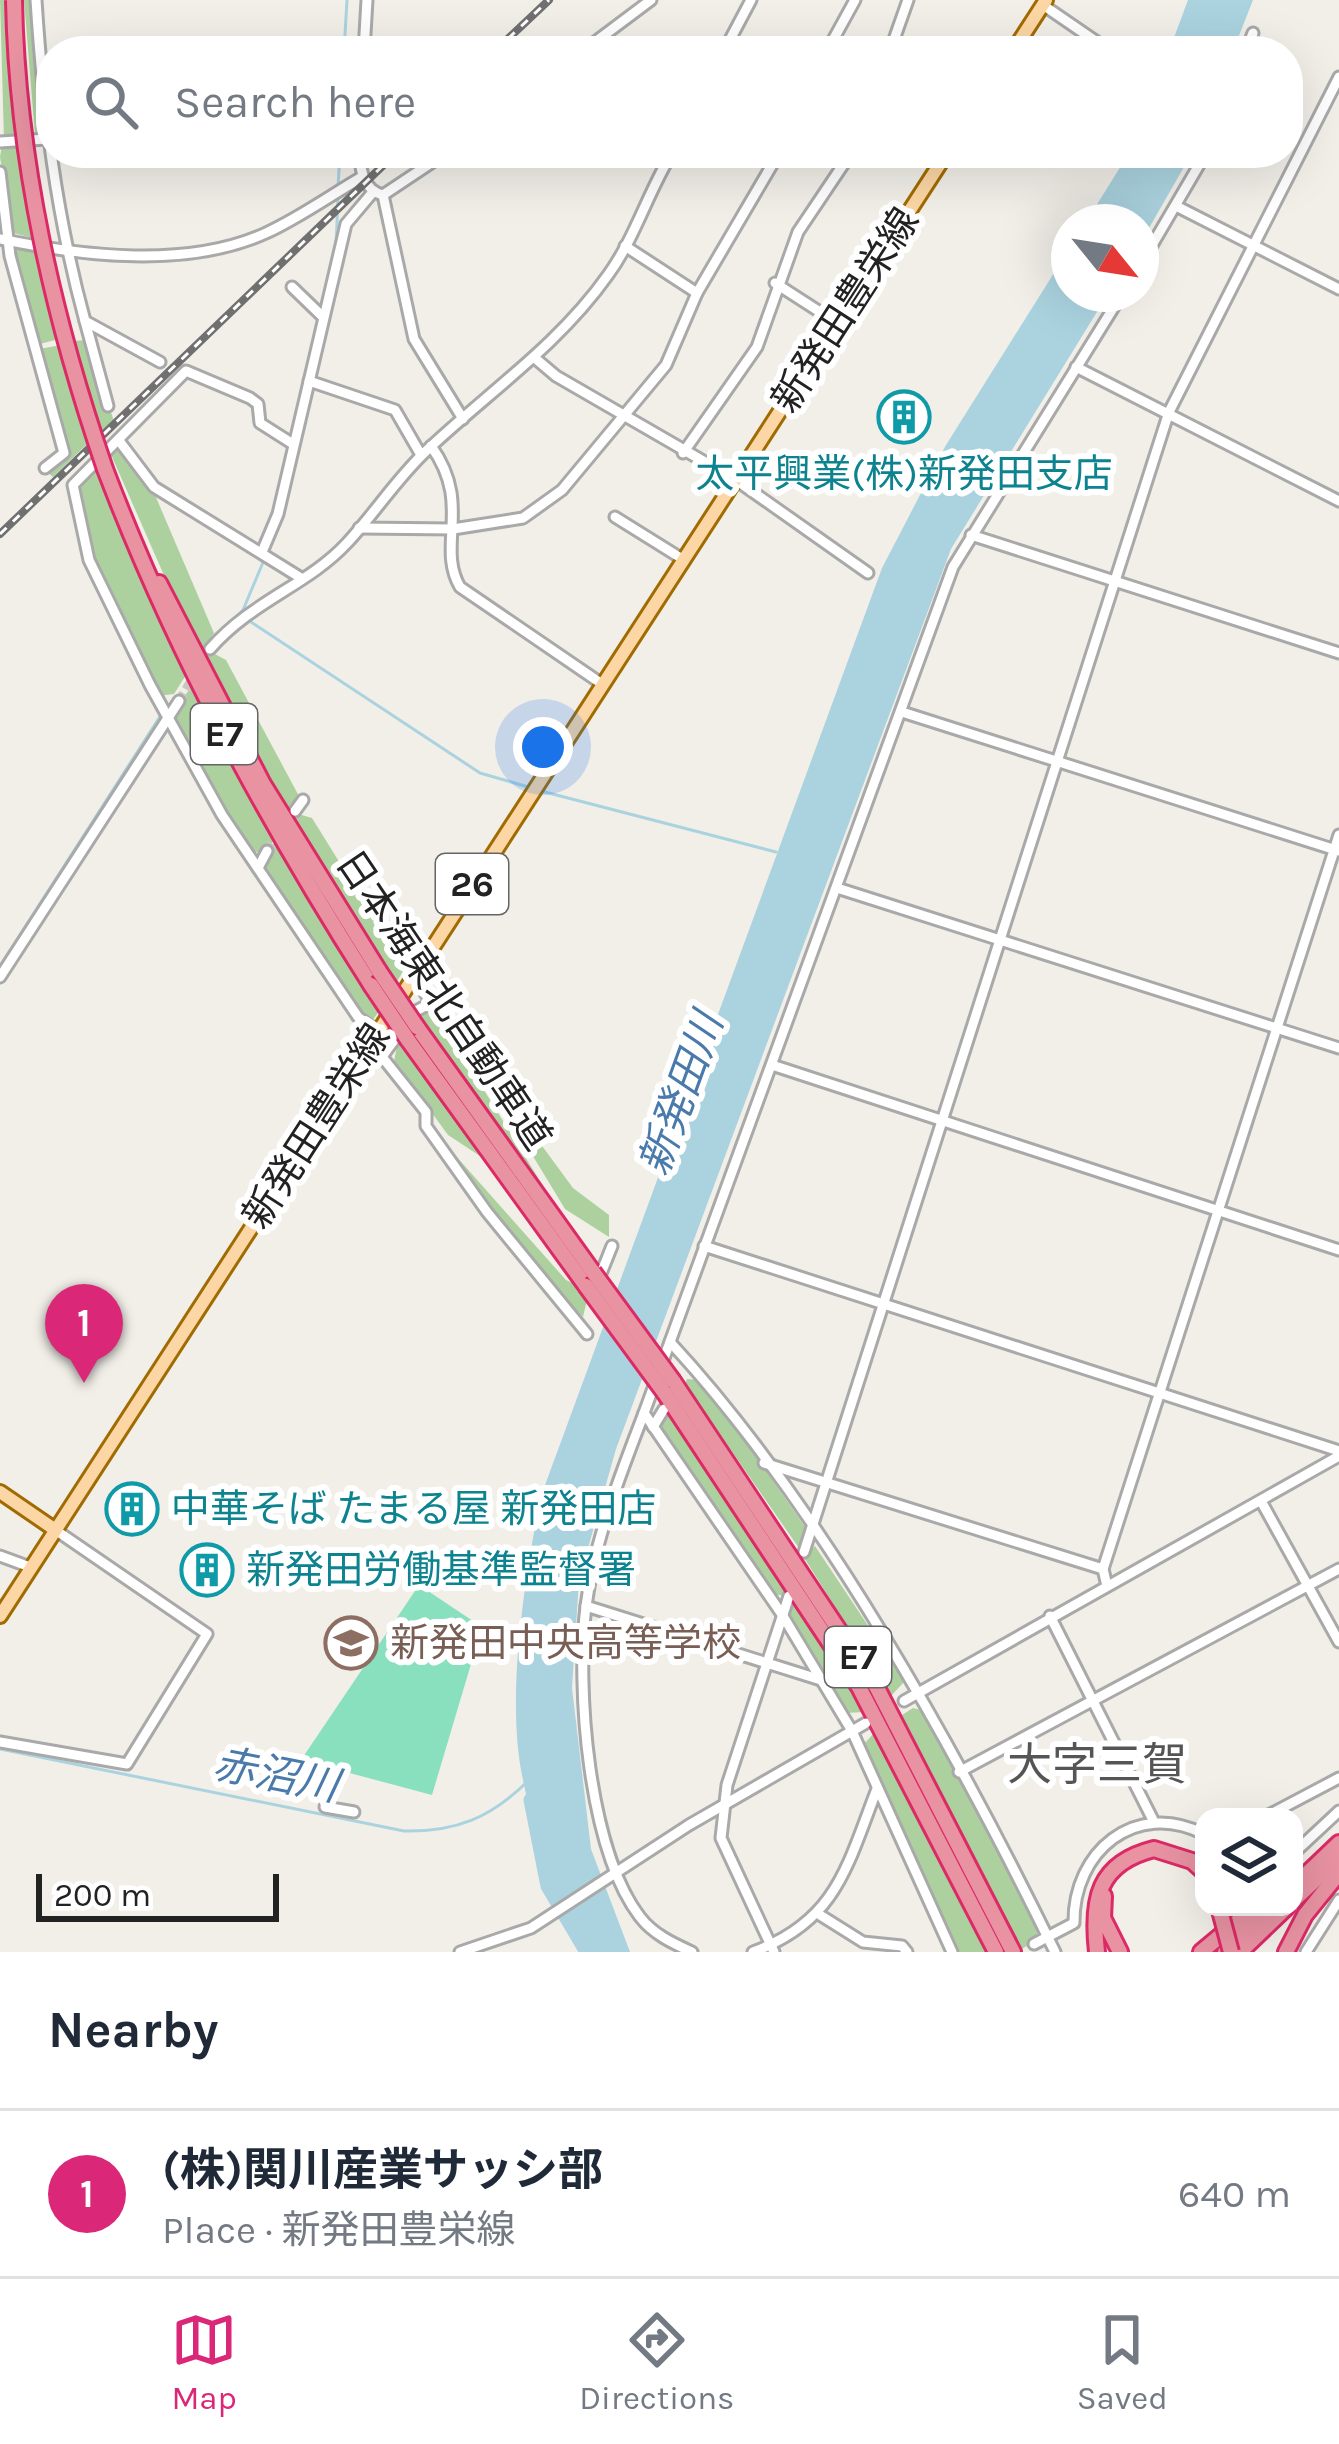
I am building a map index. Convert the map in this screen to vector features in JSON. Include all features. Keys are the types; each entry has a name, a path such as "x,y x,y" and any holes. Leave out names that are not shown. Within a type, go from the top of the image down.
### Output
{"highway":[{"name":"日本海東北自動車道","path":"17,0 30,130 67,326 108,468 201,670 375,978 590,1279 674,1384 876,1686 1013,1952"},
{"name":"日本海東北自動車道","path":"674,1384 859,1687 996,1952"},
{"path":"1303,1866 1339,1840"},
{"path":"1303,1877 1339,1840"},
{"path":"1096,1952 1096,1891 1110,1868 1154,1849 1195,1864"},
{"path":"1120,1952 1103,1918 1105,1894 1118,1874 1132,1862 1169,1858 1195,1876"},
{"path":"1303,1892 1339,1858"},
{"path":"1286,1952 1305,1915 1339,1873"},
{"path":"1225,1916 1234,1952"},
{"path":"1202,1952 1244,1916"},
{"path":"1234,1952 1264,1916"},
{"path":"1234,1952 1276,1916"}],"main road":[{"path":"1021,36 1041,2"},
{"name":"新発田豊栄線","path":"0,1616 937,168"},
{"path":"0,1492 55,1529"}],"street":[{"path":"36,0 39,36"},
{"path":"365,36 368,0"},
{"path":"603,36 651,0"},
{"path":"732,36 752,0"},
{"path":"835,36 855,0"},
{"path":"895,36 908,0"},
{"path":"1041,2 1089,36"},
{"path":"1303,147 1339,77"},
{"path":"0,142 36,140"},
{"path":"52,168 66,250 108,406"},
{"path":"361,168 362,177 378,194 414,339 463,418"},
{"path":"262,552 278,514 346,224 378,194 421,168"},
{"path":"210,649 260,602 301,578 359,528 421,455 536,359 610,273 664,168"},
{"path":"359,528 453,530 523,518 545,504 628,415 678,345 698,293 770,168"},
{"path":"683,453 757,347 798,232 840,168"},
{"path":"1159,236 1198,168"},
{"path":"804,1552 1168,412 1292,168"},
{"path":"0,172 5,240 64,453 45,468"},
{"path":"5,240 66,250 209,250 267,233 362,177"},
{"path":"1178,206 1339,289"},
{"path":"625,245 698,293"},
{"path":"776,283 837,323"},
{"path":"292,287 323,317"},
{"path":"692,1952 659,1936 638,1914 615,1872 590,1774 582,1698 586,1606 604,1518 953,567 1111,312"},
{"path":"85,321 160,362"},
{"path":"536,359 683,453 736,480 868,573"},
{"path":"1076,367 1339,501"},
{"path":"293,444 260,424 258,404 250,398 186,371 73,484 89,560 222,815 487,1212 563,1309 586,1330 612,1246"},
{"path":"309,381 395,410 421,455"},
{"path":"120,442 154,487 301,578"},
{"path":"431,446 452,486 453,572 460,587 602,684"},
{"path":"615,517 684,560"},
{"path":"971,535 1339,653"},
{"path":"0,977 179,700"},
{"path":"902,712 1337,850"},
{"path":"295,811 303,800"},
{"path":"1107,1586 1103,1569 1339,835"},
{"path":"258,868 267,851"},
{"path":"837,888 1339,1048"},
{"path":"413,975 440,1014"},
{"path":"383,1054 416,1011 431,1004"},
{"path":"772,1065 1339,1250"},
{"path":"704,1246 1162,1390 1339,1454"},
{"path":"670,1342 811,1527 917,1694 1055,1952"},
{"path":"674,1384 695,1370"},
{"path":"653,1427 664,1409"},
{"path":"644,1413 782,1616 852,1731 952,1952"},
{"path":"904,1701 1339,1454"},
{"path":"764,1462 1103,1569"},
{"path":"1262,1501 1339,1642"},
{"path":"0,1742 127,1764 207,1634 55,1529"},
{"path":"0,1556 30,1567"},
{"path":"959,1772 1339,1569"},
{"path":"772,1949 721,1838 726,1804 789,1596"},
{"path":"586,1606 822,1680"},
{"path":"1050,1616 1154,1822"},
{"path":"460,1952 501,1942 553,1913 866,1723"},
{"path":"1281,1808 1339,1778"},
{"path":"753,1952 772,1949 820,1915 836,1890 878,1789"},
{"path":"325,1808 353,1812"},
{"path":"1303,1845 1339,1811"},
{"path":"1034,1944 1074,1923 1074,1898 1092,1855 1132,1827 1154,1822 1195,1832"},
{"path":"1306,1952 1339,1900"},
{"path":"820,1915 862,1942 902,1946 907,1952"}],"green space":[{"path":"0,0 11,0 20,136 4,139"},
{"path":"24,0 34,0 35,134"},
{"path":"21,142 37,239 13,233 0,157 2,145"},
{"path":"15,248 38,248 59,339 36,345"},
{"path":"86,340 114,421 102,433 74,341"},
{"path":"61,345 91,440 53,477 46,471 69,452 39,349"},
{"path":"116,444 152,488 214,633 199,655 109,450"},
{"path":"98,458 186,675 174,694 158,696 90,552 78,479"},
{"path":"211,652 226,660 300,798 288,816 204,663"},
{"path":"192,686 274,840 264,854 249,850 175,723 180,702"},
{"path":"298,809 298,814 312,818 405,968 396,983 291,820"},
{"path":"275,841 380,1010 372,1021 353,1003 265,874 266,855"},
{"path":"424,1010 437,1014 550,1197 416,1016"},
{"path":"454,1026 573,1188 609,1215 609,1237 565,1209"},
{"path":"399,1037 483,1158 448,1135 394,1061"},
{"path":"432,1129 566,1280 579,1286 587,1300 583,1317 512,1241"},
{"path":"687,1379 699,1380 715,1397 805,1527 801,1551 685,1384"},
{"path":"667,1411 790,1590 787,1596 771,1594 657,1424"},
{"path":"815,1546 899,1672 904,1682 891,1696 803,1556"},
{"path":"419,1585 482,1627 432,1795 301,1760"},
{"path":"792,1592 866,1712 845,1713 786,1614"},
{"path":"913,1708 925,1711 1040,1927 1032,1943 1020,1950 902,1715"},
{"path":"875,1732 989,1952 956,1952 863,1745"}],"water":[{"path":"1188,0 1253,0 1239,36 1175,36"},
{"path":"1120,168 1183,168 1159,211 1159,204 1097,204"},
{"name":"新発田川","path":"1051,278 1051,312 1097,312 951,549 616,1449 579,1580 572,1688 591,1849 630,1952 580,1952 539,1843 518,1743 520,1635 541,1496 882,568 946,445"}],"waterway":[{"path":"345,36 347,0"},
{"path":"338,187 339,168"},
{"path":"336,247 338,197"},
{"path":"297,416 304,385"},
{"path":"207,646 243,610 264,560"},
{"path":"248,620 480,773 532,788"},
{"path":"0,966 161,715"},
{"path":"541,791 776,852"},
{"name":"赤沼川","path":"0,1749 404,1831 440,1829 471,1820 527,1782"},
{"name":"新発田川","path":"531,1800 548,1886 587,1952"}],"tunnel":[{"path":"179,701 210,649"},
{"path":"267,851 295,811"}],"railway":[{"path":"511,36 549,0"},
{"path":"0,534 380,168"}],"place":[{"name":"太平興業(株)新発田支店","path":"904,417"},
{"name":"(株)関川産業サッシ部","path":"84,1383"},
{"name":"中華そば たまる屋 新発田店","path":"132,1509"},
{"name":"新発田労働基準監督署","path":"207,1570"},
{"name":"新発田中央高等学校","path":"351,1643"}],"district":[{"name":"大字三賀","path":"1097,1765"}]}
